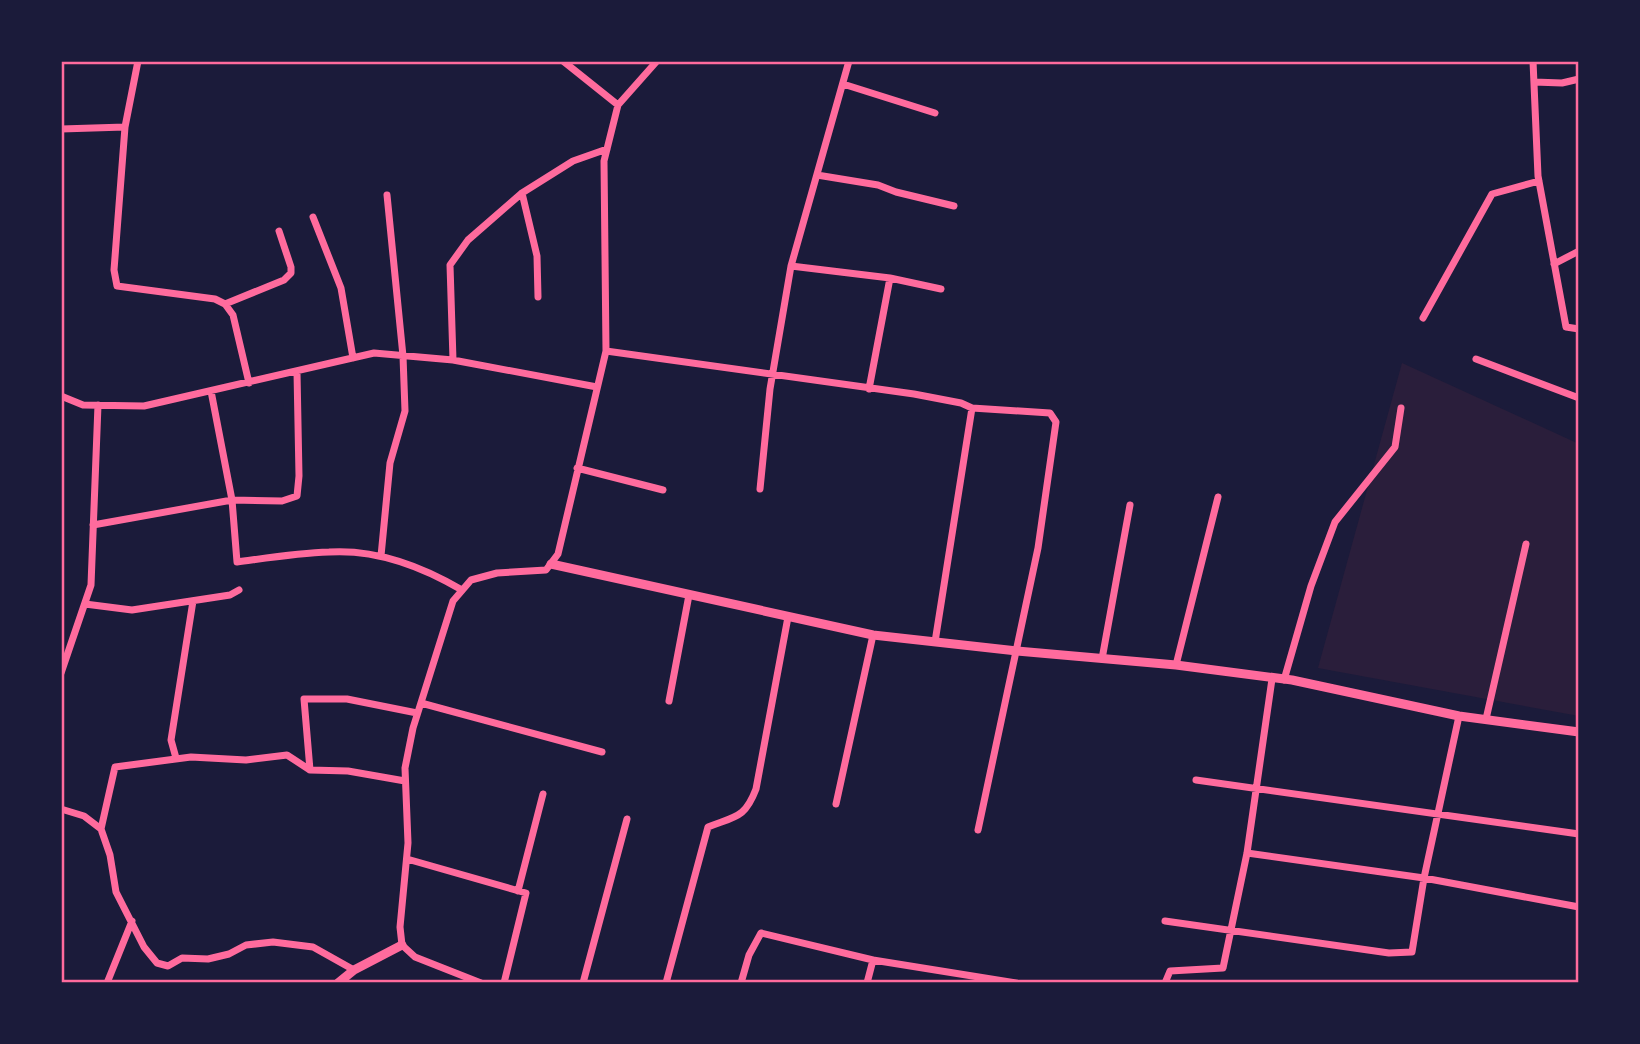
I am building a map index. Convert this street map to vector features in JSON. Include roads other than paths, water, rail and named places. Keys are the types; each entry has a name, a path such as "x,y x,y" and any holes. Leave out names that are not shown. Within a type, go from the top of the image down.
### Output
{"street":[{"path":"138,61 125,127 114,270 117,286 215,299 225,304 233,315 249,383"},
{"path":"563,61 618,105"},
{"path":"481,983 415,957 402,944 400,927 408,844 405,768 417,713 453,601 471,580 497,573 545,570 558,554 606,351 604,161 618,105 657,61"},
{"path":"760,489 773,374 791,266 849,61"},
{"path":"1532,61 1539,181 1566,327 1579,329"},
{"path":"1534,82 1562,83 1579,79"},
{"path":"843,84 935,113"},
{"path":"61,129 125,127"},
{"path":"453,360 450,265 468,240 522,194 573,161 607,149"},
{"path":"817,175 878,184 896,192 954,206"},
{"path":"1423,318 1492,194 1539,181"},
{"path":"522,194 537,256 538,297"},
{"path":"381,556 390,463 405,411 403,356 387,195"},
{"path":"313,217 341,288 353,358"},
{"path":"225,304 284,280 291,273 279,231"},
{"path":"1554,264 1579,251"},
{"path":"791,266 890,278 941,289"},
{"path":"869,390 890,278"},
{"path":"606,351 926,397 961,403 972,408 1050,414 1056,422 1038,548 978,830"},
{"path":"61,396 83,405 144,406 374,353 453,360 597,387"},
{"path":"1476,359 1579,398"},
{"path":"93,525 232,500 282,501 297,496 297,372"},
{"path":"211,391 232,500 237,562 331,551 381,556 432,572 463,590"},
{"path":"61,673 91,585 98,405"},
{"path":"935,642 972,408"},
{"path":"1284,680 1311,586 1335,522 1395,447 1401,408"},
{"path":"577,468 663,490"},
{"path":"1176,665 1219,497"},
{"path":"1102,659 1130,505"},
{"path":"1486,719 1526,544"},
{"path":"551,564 873,635 1176,665 1284,680 1459,716 1579,732"},
{"path":"85,604 132,610 230,595 239,590"},
{"path":"669,701 689,595"},
{"path":"176,758 171,740 193,601"},
{"path":"666,983 708,827 742,814 750,805 757,789 788,617"},
{"path":"836,804 873,635"},
{"path":"1166,983 1170,971 1223,968 1247,853 1272,679"},
{"path":"310,770 304,699 347,699 417,713"},
{"path":"421,703 602,752"},
{"path":"1165,921 1389,953 1412,952 1424,878 1459,716"},
{"path":"354,970 313,947 273,942 246,945 229,954 208,959 182,958 168,966 157,963 144,947 116,892 110,855 101,829 115,767 176,758 246,760 287,755 310,770 348,771 405,781"},
{"path":"1196,780 1579,834"},
{"path":"518,891 543,794"},
{"path":"61,809 84,816 101,829"},
{"path":"583,983 627,819"},
{"path":"1247,853 1424,878 1579,907"},
{"path":"407,859 526,893 504,983"},
{"path":"107,983 132,921"},
{"path":"741,983 749,955 761,933 873,960 1016,983"},
{"path":"338,983 354,970 402,944"},
{"path":"867,983 873,960"}]}
